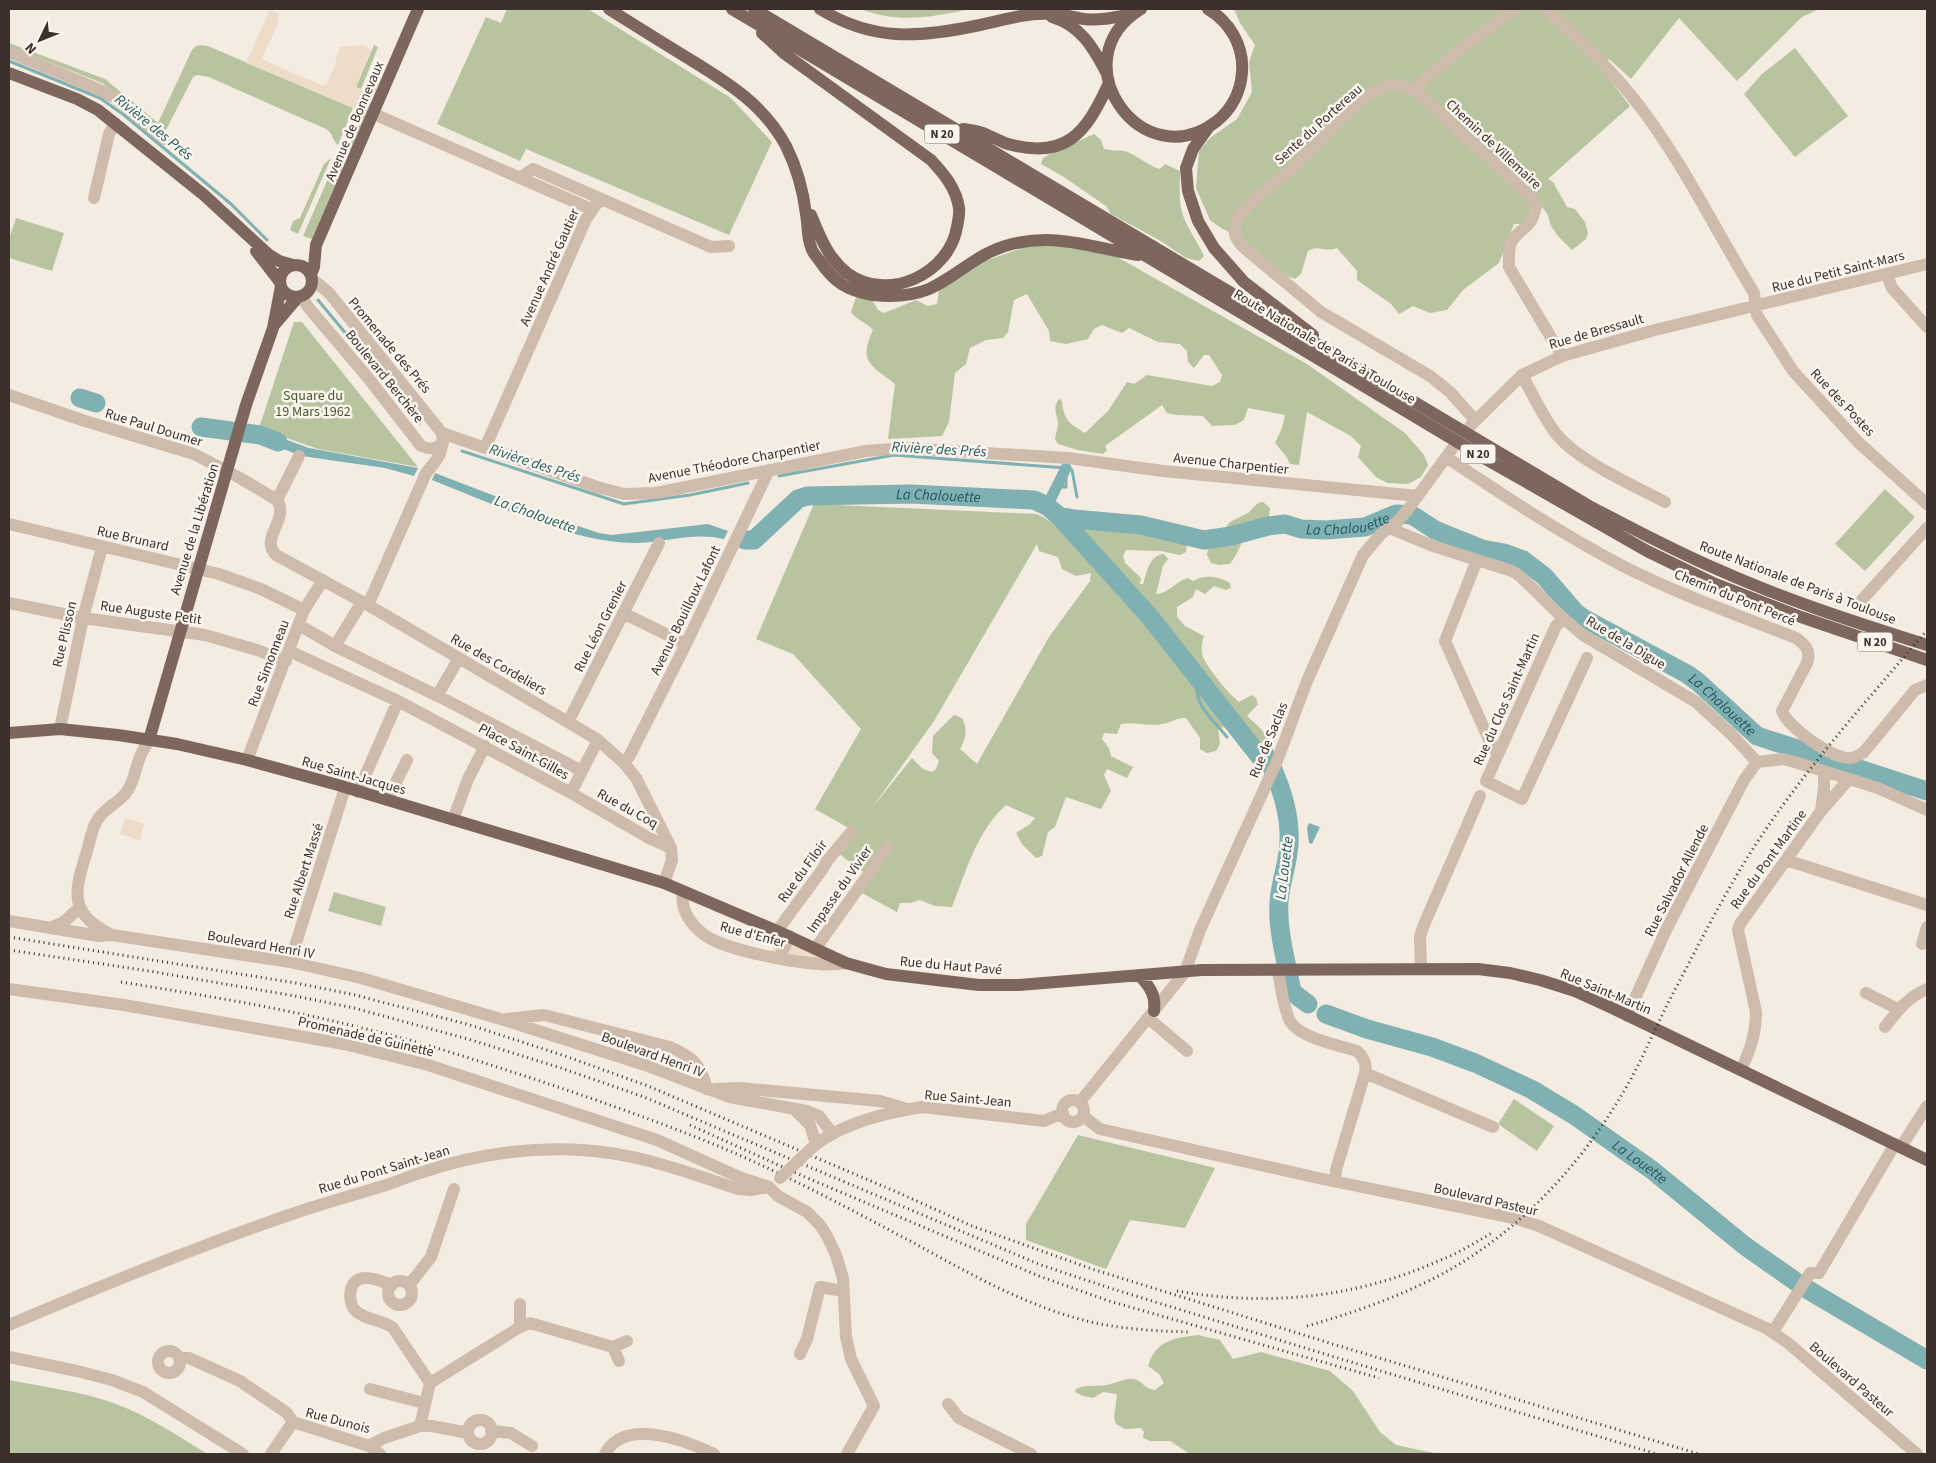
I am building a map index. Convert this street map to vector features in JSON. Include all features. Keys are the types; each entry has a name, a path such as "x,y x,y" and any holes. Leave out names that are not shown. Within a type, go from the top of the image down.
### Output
{"main road":[{"name":"Avenue de Bonnevaux","path":"312,277 316,245 418,9"},
{"path":"609,9 735,87 762,112 785,144 797,168 804,198 811,248 835,280 851,291 894,297 929,289 975,259 1011,244 1052,239 1144,255"},
{"name":"Route Nationale de Paris à Toulouse","path":"754,9 1589,506 1719,571 1927,645"},
{"path":"820,9 860,27 888,34 908,35 930,35 977,26 1013,16 1040,13 1062,14 1084,19 1106,19 1137,11"},
{"path":"1208,9 1229,27"},
{"path":"1040,13 1060,20 1077,30 1092,46 1112,95 1130,119 1146,129 1169,136 1181,136 1192,134 1209,126 1228,110 1238,93 1241,83 1241,55 1234,36 1219,9"},
{"path":"736,11 786,54 931,160 951,182 960,209 955,236 946,255 934,267 918,277 900,284 883,285 865,282 849,274 838,264 827,251 804,198"},
{"name":"Route Nationale de Paris à Toulouse","path":"736,11 1491,462 1647,551 1713,583 1801,617 1927,660"},
{"path":"953,127 981,132 1005,143 1029,149 1047,148 1063,144 1076,136 1090,121 1107,79 1106,62 1111,42 1124,22 1137,11"},
{"path":"9,73 77,99 98,110 204,195 268,254 279,260 306,268 312,277 310,288 302,300 288,294 230,220"},
{"path":"1209,126 1193,149 1186,168 1188,191 1198,220 1214,248 1244,282 1310,331 1322,347"},
{"name":"Avenue de Bonnevaux","path":"295,265 316,245"},
{"path":"280,284 282,272 287,267 295,265"},
{"name":"Avenue de la Libération","path":"149,740 227,471 272,328 280,284"},
{"name":"Avenue de la Libération","path":"272,328 286,312 302,300"},
{"name":"Rue Saint-Jacques","path":"9,733 60,729 176,744 247,760 664,883 783,933"},
{"name":"Rue du Haut Pavé","path":"783,933 846,963 886,974 979,985 1019,985 1185,972"},
{"name":"Rue Saint-Martin","path":"1185,972 1421,968 1478,969 1517,974 1575,991 1927,1160"},
{"path":"1140,976 1152,990 1155,1002 1151,1015"}],"street":[{"path":"1414,90 1455,53 1514,9"},
{"name":"Rue des Postes","path":"1546,9 1590,49 1640,107 1680,167 1722,242 1754,292 1757,315 1793,371 1859,443 1927,504"},
{"path":"9,52 98,88 115,98 164,139"},
{"name":"Sente du Portereau","path":"1414,90 1400,85 1387,86 1358,105 1292,169 1242,211 1234,229 1236,238 1257,260 1321,312 1430,376 1450,392 1472,424"},
{"name":"Chemin de Villemaire","path":"1414,90 1527,193 1536,204 1535,214 1528,225 1512,242 1509,256 1510,267 1562,356"},
{"path":"374,114 591,209"},
{"path":"94,198 109,134 115,123"},
{"path":"519,178 534,169 712,247 729,246"},
{"name":"Avenue André Gautier","path":"485,448 591,209 597,203 604,200"},
{"name":"Rue du Petit Saint-Mars","path":"1755,306 1927,264"},
{"path":"1887,275 1892,288 1927,327"},
{"name":"Promenade des Prés","path":"312,277 328,293 442,438"},
{"name":"Boulevard Berchère","path":"302,300 370,379 421,446"},
{"name":"Rue de Bressault","path":"1472,424 1522,375 1562,356 1655,330 1755,306"},
{"path":"1522,375 1553,428 1572,449 1664,502"},
{"name":"Rue Paul Doumer","path":"9,396 85,422 194,454 227,471 279,503"},
{"path":"421,446 430,450 436,448 442,438"},
{"path":"335,646 365,604 426,474 439,457 442,438"},
{"name":"Avenue Théodore Charpentier","path":"442,438 485,448 596,487 624,494 656,493 866,451 904,448 1042,456"},
{"path":"421,446 425,456 426,474"},
{"name":"Chemin du Pont Percé","path":"1418,496 1449,453 1504,496 1623,566 1796,638 1808,649 1810,656 1782,711 1784,716 1810,740 1841,757 1857,757 1864,752 1915,690 1927,685"},
{"path":"279,503 299,456"},
{"name":"Avenue Charpentier","path":"1042,456 1162,471 1418,496"},
{"name":"Avenue Bouilloux Lafont","path":"624,762 630,757 769,470"},
{"path":"1393,525 1418,496"},
{"name":"Rue des Cordeliers","path":"279,503 280,513 270,544 271,550 276,555 459,658 598,740 624,762 642,789 671,848"},
{"name":"Rue Brunard","path":"9,524 198,569 244,582 304,610"},
{"name":"Rue de la Digue","path":"1393,525 1433,546 1512,571 1520,576 1583,635 1688,696 1763,761"},
{"name":"Rue de Saclas","path":"1185,972 1200,930 1276,762 1307,681 1350,581 1366,551 1381,534 1393,525"},
{"path":"1860,602 1927,528"},
{"name":"Rue Léon Grenier","path":"568,722 659,543"},
{"name":"Rue Plisson","path":"60,729 83,618 102,547"},
{"path":"1477,560 1445,640 1490,742 1498,754"},
{"name":"Rue Simonneau","path":"247,760 304,610 323,580"},
{"name":"Rue Auguste Petit","path":"9,603 83,618 205,635 256,650 288,656"},
{"path":"623,613 686,644"},
{"name":"Rue du Clos Saint-Martin","path":"1563,618 1556,626 1486,781 1522,799 1587,658"},
{"name":"Place Saint-Gilles","path":"288,656 398,701 571,793 582,772 437,696 335,646 299,625"},
{"path":"437,696 459,658"},
{"path":"358,792 398,701"},
{"path":"112,935 91,922 80,907 77,898 78,880 97,820 104,811 126,793 140,756 149,740"},
{"path":"582,772 598,740"},
{"path":"453,820 468,779 485,746"},
{"path":"1763,761 1784,759 1878,788 1927,810"},
{"path":"387,800 407,760"},
{"name":"Rue Salvador Allende","path":"1627,1016 1667,928 1744,780 1763,761"},
{"name":"Rue du Pont Martine","path":"1821,811 1824,771"},
{"name":"Rue du Pont Martine","path":"1741,1070 1750,1050 1756,1024 1756,1012 1738,930 1740,924 1821,811 1849,779"},
{"name":"Rue Albert Massé","path":"290,962 345,788"},
{"name":"Rue du Coq","path":"571,793 649,838 671,848"},
{"path":"1421,968 1420,937 1423,927 1480,796"},
{"name":"Rue du Filoir","path":"779,958 783,933 827,861 852,831"},
{"name":"Impasse du Vivier","path":"815,949 888,847"},
{"path":"664,883 672,860 671,848"},
{"path":"1786,860 1927,906"},
{"name":"Rue d'Enfer","path":"683,891 681,901 685,912 694,926 706,936 729,946 779,958 835,966 846,963"},
{"path":"52,927 64,922 80,907"},
{"name":"Boulevard Henri IV","path":"9,921 99,936 112,935 290,962 361,978 504,1020 645,1065 707,1089 753,1102 807,1111 819,1116 832,1133"},
{"path":"1922,944 1927,927"},
{"path":"1279,971 1288,1015 1294,1026 1306,1034 1357,1051 1364,1059 1365,1073 1334,1181"},
{"path":"1080,1102 1185,972"},
{"name":"Promenade de Guinette","path":"9,989 124,1005 344,1044 428,1065 657,1140 770,1187 778,1196 807,1212 820,1225 828,1236 843,1278 846,1337 851,1359 874,1406 847,1454"},
{"path":"1885,1027 1898,1009 1927,989"},
{"path":"1866,993 1898,1009"},
{"name":"Boulevard Henri IV","path":"504,1020 544,1015 670,1046 696,1064 702,1072 707,1089"},
{"path":"1151,1015 1187,1051"},
{"path":"1365,1073 1493,1127"},
{"name":"Boulevard Henri IV","path":"707,1089 739,1088 880,1101 907,1110"},
{"path":"1075,1100 1080,1102 1084,1108 1080,1120 1071,1122 1067,1120 1062,1108 1067,1102 1075,1100"},
{"path":"1773,1332 1810,1273 1819,1273 1898,1146 1927,1106"},
{"name":"Rue Saint-Jean","path":"770,1187 816,1144 832,1133 848,1126 907,1110 922,1107 939,1108 1044,1121 1063,1114"},
{"path":"794,1109 810,1125 816,1144"},
{"name":"Boulevard Pasteur","path":"1082,1116 1100,1129 1334,1181 1514,1218 1539,1226 1623,1262 1773,1332 1917,1454"},
{"name":"Rue du Pont Saint-Jean","path":"9,1325 203,1246 295,1212 466,1160 527,1151 580,1150 630,1155 745,1190 770,1187"},
{"path":"699,1177 705,1161"},
{"path":"409,1285 431,1257 454,1189"},
{"path":"392,1284 365,1277 358,1279 349,1293 351,1304 358,1313 385,1322 393,1328 430,1383"},
{"path":"399,1281 409,1285 412,1293 408,1303 400,1305 392,1302 388,1296 389,1288 392,1284 399,1281"},
{"path":"800,1354 807,1339 820,1287 843,1291"},
{"path":"520,1304 520,1327"},
{"path":"468,1432 420,1426 430,1383 520,1327 530,1323 612,1347 627,1341"},
{"path":"612,1347 619,1361"},
{"path":"9,1358 77,1371 112,1380 143,1392 243,1454"},
{"path":"179,1358 189,1358 240,1382 287,1413 293,1422 271,1454"},
{"path":"370,1389 424,1403"},
{"path":"948,1404 959,1418 1027,1453"},
{"path":"480,1420 487,1423 492,1431 490,1438 482,1449 473,1442 468,1432 472,1423 480,1420"},
{"name":"Rue Dunois","path":"293,1422 369,1446 384,1438 420,1426"},
{"path":"492,1431 511,1433 532,1446"},
{"path":"604,1454 616,1441 628,1435 642,1433 683,1442 714,1454"},
{"path":"369,1446 380,1454"}],"green space":[{"path":"507,9 588,9 731,98 772,142 729,235 526,149 520,161 437,124 486,17 501,23"},
{"path":"861,9 970,9 915,18 901,18 874,14"},
{"path":"1234,9 1819,9 1802,17 1737,81 1679,18 1631,79 1609,59 1601,68 1630,106 1548,179 1553,182 1567,207 1575,209 1585,222 1588,233 1586,239 1572,250 1558,236 1551,226 1547,213 1536,200 1527,220 1523,224 1514,224 1499,263 1463,290 1447,310 1430,313 1413,306 1399,314 1391,304 1357,280 1357,271 1337,248 1329,250 1315,248 1308,251 1301,274 1295,279 1287,276 1241,238 1210,220 1196,188 1199,151 1210,138 1237,119 1252,92 1249,62 1255,45 1240,23"},
{"path":"9,43 105,79 158,123 191,52 196,46 200,45 208,46 353,108 338,145 326,129 209,77 197,75 193,77 164,134 102,83 9,46"},
{"path":"374,45 378,47 361,89 356,87"},
{"path":"1795,48 1848,116 1795,157 1744,94 1762,74"},
{"path":"379,60 379,81 374,95 366,92"},
{"path":"362,100 371,103 350,151 341,147"},
{"path":"1094,134 1101,140 1104,149 1124,151 1160,169 1165,164 1180,171 1182,213 1204,256 1199,261 1186,258 1159,240 1111,214 1106,206 1064,177 1041,164 1043,158 1050,154"},
{"path":"331,158 298,234 290,230 293,221 300,218 324,164"},
{"path":"337,158 343,167 312,239 303,236"},
{"path":"16,218 64,233 52,271 9,258 9,239"},
{"path":"1040,242 1110,253 1307,364 1405,433 1424,455 1428,465 1421,477 1408,484 1387,483 1376,477 1358,457 1361,446 1351,436 1307,412 1299,465 1290,464 1275,443 1282,428 1285,415 1248,408 1244,420 1235,425 1212,426 1203,416 1167,413 1162,405 1105,446 1107,450 1103,454 1078,450 1058,444 1055,439 1058,423 1055,408 1059,399 1062,401 1064,413 1068,421 1085,433 1108,411 1127,382 1134,384 1147,375 1212,386 1220,382 1222,375 1209,355 1204,355 1194,368 1188,362 1187,351 1180,344 1158,342 1129,328 1122,333 1102,325 1094,329 1088,339 1066,344 1050,341 1049,331 1027,294 1014,300 1008,332 1003,338 986,340 970,348 966,364 955,373 949,422 942,436 888,439 895,384 869,362 867,350 873,330 851,312 857,294 871,298 878,310 884,313 916,300 928,306 937,304 939,289 979,263"},
{"name":"Square du 19 Mars 1962","path":"294,322 302,322 418,467 318,449 259,428"},
{"path":"1885,489 1915,517 1865,571 1835,544"},
{"path":"1263,502 1270,508 1269,517 1248,532 1230,564 1219,565 1211,563 1207,555 1208,550 1230,522 1248,513 1258,503"},
{"path":"814,504 1037,514 1050,521 1090,528 1112,518 1138,515 1145,519 1141,534 1163,536 1183,529 1188,533 1186,552 1180,555 1161,551 1126,550 1123,556 1125,563 1141,578 1140,584 1143,584 1147,569 1155,557 1164,554 1168,559 1163,566 1156,594 1164,592 1188,578 1193,581 1202,577 1212,577 1230,583 1231,588 1226,590 1214,586 1205,594 1196,589 1193,597 1177,607 1177,617 1185,626 1204,636 1203,656 1215,676 1230,693 1239,702 1252,695 1256,698 1258,704 1247,716 1268,738 1273,755 1267,759 1245,738 1232,729 1225,727 1218,728 1220,744 1216,751 1207,753 1200,749 1200,738 1186,718 1157,725 1121,724 1117,734 1104,733 1102,739 1109,748 1111,756 1133,767 1127,778 1107,769 1104,775 1111,791 1101,809 1066,797 1055,827 1048,832 1042,856 1036,858 1022,844 1016,833 1030,824 1035,818 1006,805 987,827 973,852 952,907 935,906 920,900 900,903 897,912 860,892 870,877 838,853 854,831 815,809 861,729 793,654 756,639","holes":["1037,544 1039,551 1058,557 1062,569 1076,576 1091,573 1090,581 1049,637 977,764 960,749 966,730 962,718 954,715 933,736 932,753 939,761 936,769 932,772 923,769 912,758 872,808 934,721"]},
{"path":"334,892 386,907 381,926 328,911"},
{"path":"1514,1099 1554,1126 1537,1151 1498,1124"},
{"path":"1078,1135 1215,1168 1185,1228 1130,1220 1106,1269 1026,1240 1026,1224"},
{"path":"1198,1335 1220,1340 1233,1359 1261,1352 1330,1371 1353,1391 1380,1432 1396,1445 1439,1454 1190,1454 1170,1441 1150,1441 1143,1438 1144,1432 1141,1428 1125,1429 1116,1424 1114,1418 1117,1394 1103,1392 1093,1398 1075,1392 1076,1389 1083,1387 1107,1385 1131,1379 1137,1380 1148,1388 1155,1390 1164,1383 1159,1374 1148,1366 1151,1357 1167,1342 1181,1337"},
{"path":"9,1380 75,1392 113,1403 150,1419 207,1454 9,1454"}],"shaded area":[{"path":"270,10 279,14 278,23 262,59 323,86 327,83 337,62 335,61 340,47 363,45 371,50 356,87 364,91 356,109 246,63"},
{"path":"125,818 144,824 140,840 120,834"},
{"path":"782,933 846,963 769,956"}],"water":[{"path":"257,429 309,448 418,468 414,476 385,468 302,456 254,438"},
{"path":"435,473 545,515 541,524 432,480"},
{"path":"548,516 599,533 612,535 708,524 728,531 724,539 697,537 623,543 583,536 544,524"},
{"path":"1309,823 1320,827 1312,844 1309,843 1307,828"}],"waterway":[{"name":"Rivière des Prés","path":"9,61 100,98 124,115 231,204 267,240"},
{"name":"Rivière des Prés","path":"318,300 420,423"},
{"name":"La Chalouette","path":"80,398 96,403"},
{"name":"La Chalouette","path":"201,427 260,435 278,442"},
{"name":"Rivière des Prés","path":"462,451 624,504 690,495 748,483"},
{"name":"Rivière des Prés","path":"779,476 894,455 1066,468 1072,470 1077,497"},
{"path":"1047,506 1056,487 1066,487 1066,468"},
{"path":"1047,506 1066,468"},
{"name":"La Chalouette","path":"745,540 754,540 798,499 807,496 911,494 1034,500 1047,506 1059,516 1141,525 1204,540 1285,524 1301,529 1326,530 1365,527 1396,514 1412,515 1435,530 1482,549 1504,553 1523,560 1544,576 1575,612 1687,674 1757,736 1927,791"},
{"name":"La Louette","path":"1059,516 1150,617 1260,757 1267,757 1281,791 1289,828 1288,853 1279,902 1281,936 1292,992 1308,1004"},
{"path":"1197,675 1196,686 1200,702 1227,737"},
{"name":"La Louette","path":"1326,1014 1367,1029 1432,1047 1475,1063 1531,1089 1574,1115 1652,1170 1745,1246 1805,1288 1927,1360"}],"railway":[{"path":"1307,1326 1393,1297 1451,1269 1509,1229 1535,1206 1559,1180 1582,1153 1628,1085 1702,939 1758,840 1827,748 1927,630"},
{"path":"9,937 296,983 355,995 470,1025 648,1086 972,1226 1092,1269 1336,1345 1699,1454"},
{"path":"9,950 295,996 354,1008 468,1039 561,1068 644,1097 1041,1265 1341,1359 1657,1454"},
{"path":"121,982 242,1002 332,1021 426,1045 531,1078 649,1119 743,1157 840,1204 974,1276 1038,1305 1083,1320 1109,1326 1190,1332"},
{"path":"690,1125 805,1177 1039,1276 1109,1301 1379,1378"},
{"path":"1177,1291 1211,1296 1279,1298 1312,1296 1345,1290 1378,1283 1411,1272 1456,1253 1494,1232"}]}
